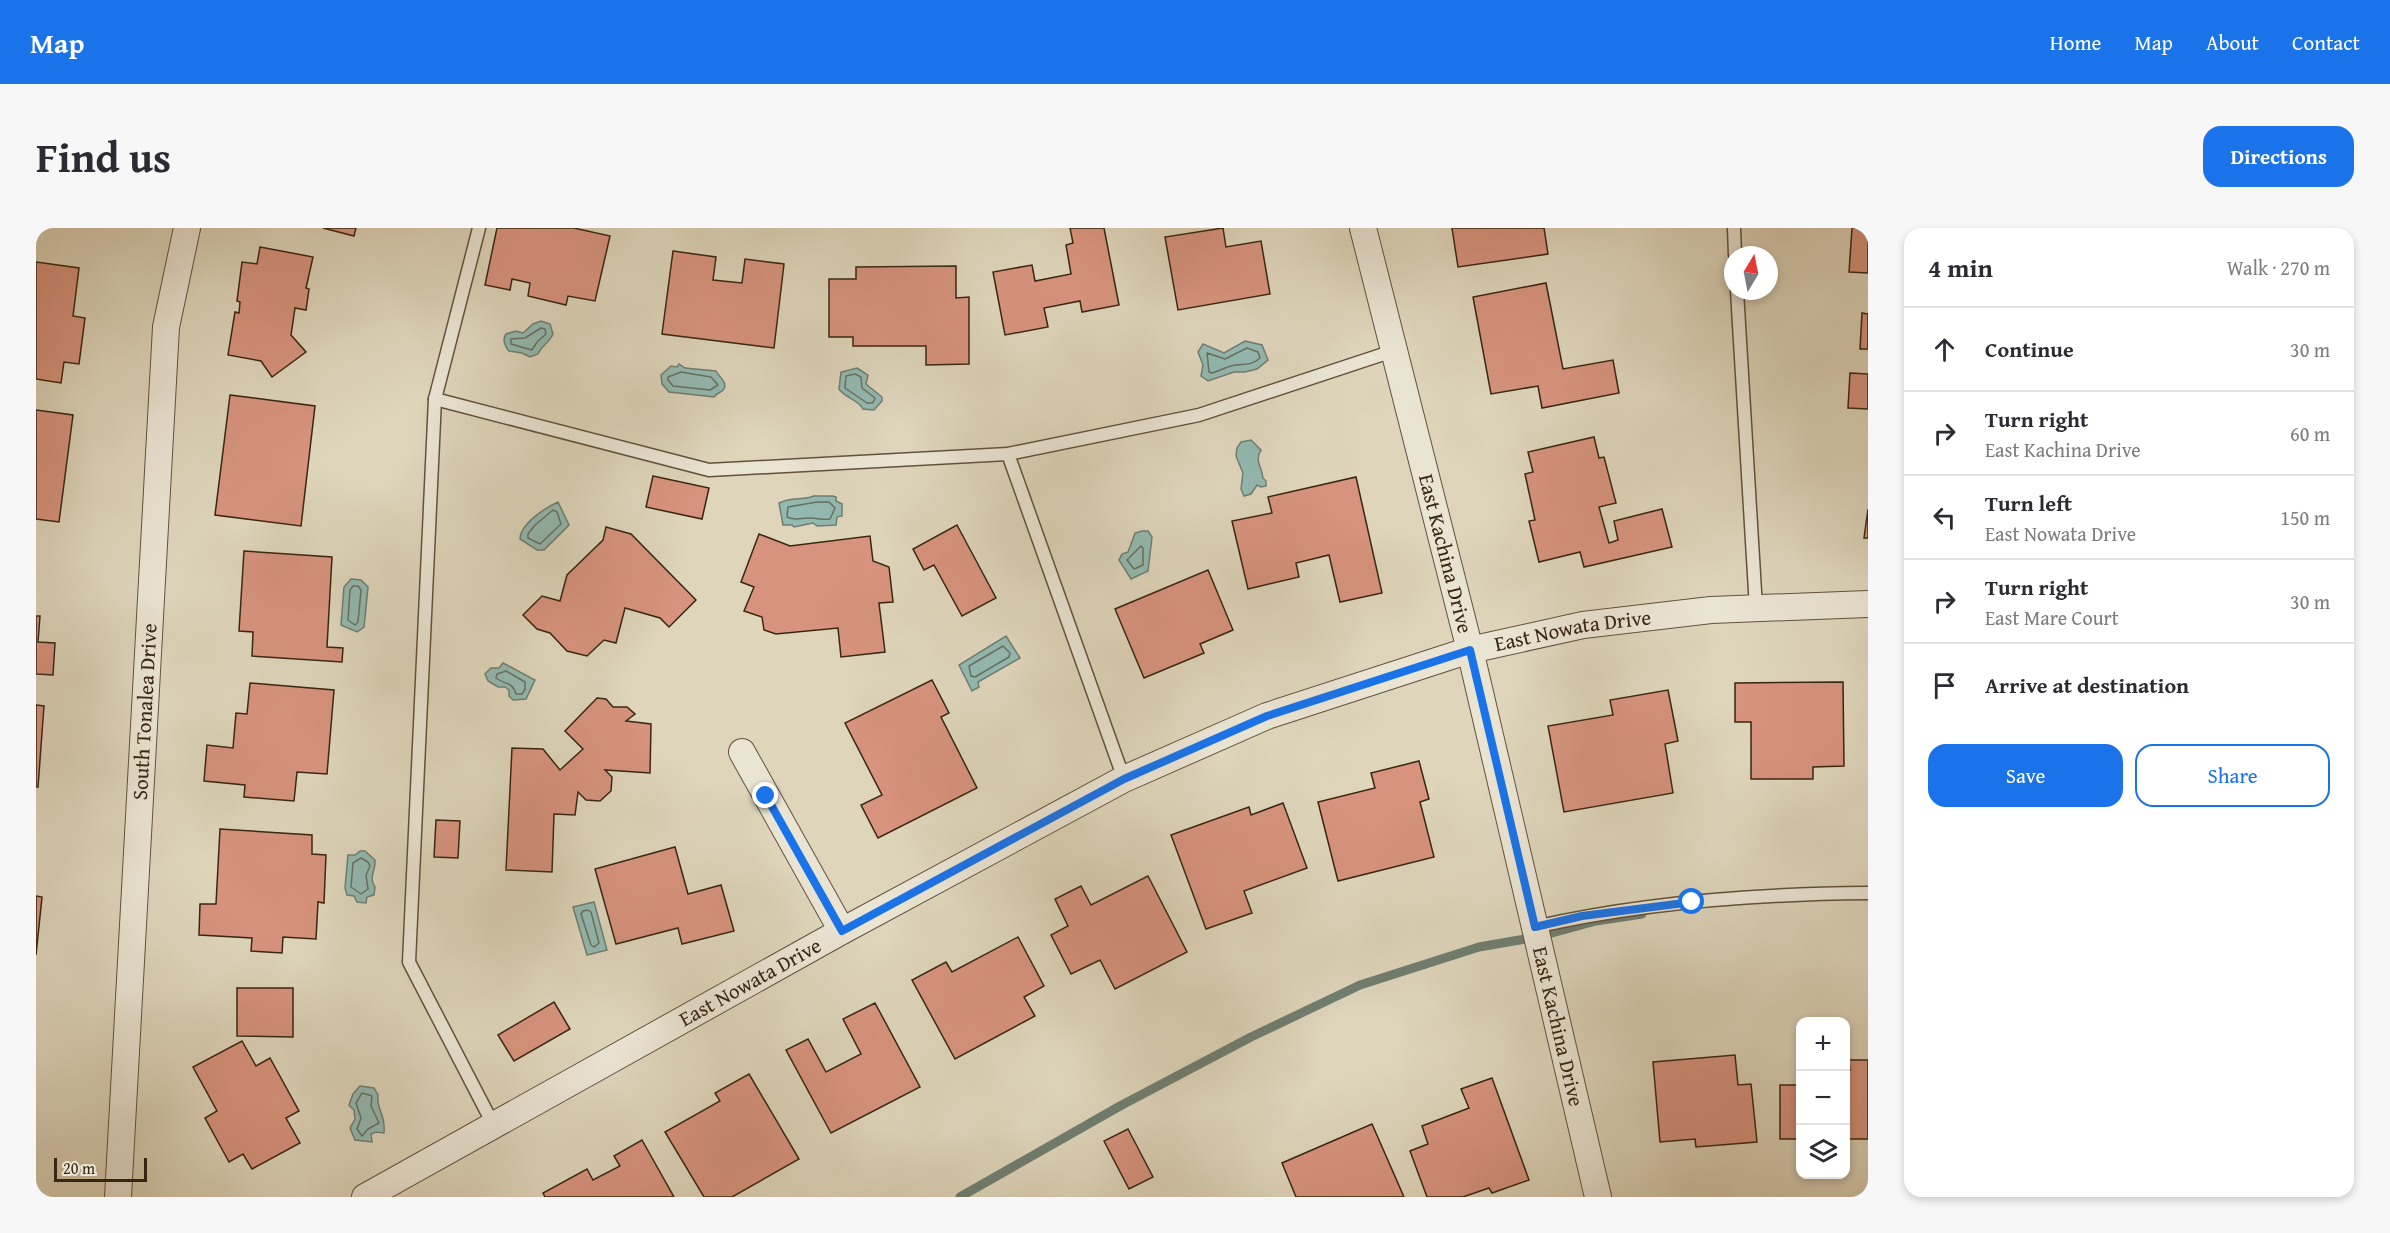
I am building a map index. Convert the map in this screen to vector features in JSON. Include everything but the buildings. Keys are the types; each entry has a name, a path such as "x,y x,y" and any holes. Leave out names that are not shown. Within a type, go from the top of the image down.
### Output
{"street":[{"name":"South Tonalea Drive","path":"118,1197 166,327 187,228"},
{"name":"East Kachina Drive","path":"1363,228 1470,650 1598,1197"},
{"name":"East Nowata Drive","path":"365,1197 842,931 1124,779 1267,716 1470,650 1584,625 1711,610 1868,603"},
{"path":"742,752 842,931"}],"lane":[{"path":"479,228 435,399 408,962 493,1124"},
{"path":"1734,228 1735,246"},
{"path":"1738,300 1756,608"},
{"path":"435,399 710,470 1008,454 1199,415 1394,351"},
{"path":"1008,454 1124,779"},
{"path":"1535,927 1582,916 1692,902 1787,894 1868,893"}],"water":[{"path":"541,321 550,324 553,334 538,354 530,357 509,351 504,343 506,334 516,331 523,333 533,324"},
{"path":"1245,341 1262,345 1268,360 1257,369 1234,372 1208,381 1201,376 1203,365 1198,352 1203,344 1224,353"},
{"path":"679,364 685,368 716,371 724,383 724,388 714,397 669,392 662,384 661,375 671,366 677,367"},
{"path":"857,368 868,375 866,384 882,397 882,401 874,410 863,409 839,389 841,372"},
{"path":"1251,440 1261,450 1258,461 1266,486 1257,485 1251,494 1244,496 1241,489 1243,473 1236,456 1237,448 1241,442"},
{"path":"814,496 833,496 842,504 842,516 837,517 836,525 817,526 813,523 794,527 783,525 779,503"},
{"path":"558,502 569,525 544,550 537,550 520,539 521,533 529,522 540,512"},
{"path":"1148,531 1152,537 1148,571 1131,579 1119,560 1122,554 1128,552 1135,533"},
{"path":"351,579 361,580 368,587 364,627 357,632 341,625 344,587"},
{"path":"1006,636 1020,658 978,682 979,687 972,691 959,665"},
{"path":"503,663 535,680 526,699 513,700 509,696 509,690 488,681 485,674 491,668 499,668"},
{"path":"360,851 365,851 375,860 372,877 375,887 374,895 367,897 366,903 357,902 354,896 347,895 345,888 348,855 355,855"},
{"path":"594,902 607,950 587,955 573,907"},
{"path":"360,1086 374,1088 384,1121 384,1133 371,1134 372,1142 355,1140 350,1128 355,1119 354,1110 349,1105 353,1094"}],"waterway":[{"path":"960,1197 1120,1106 1251,1037 1360,985 1479,947 1537,937 1596,921 1642,914"}],"route":[{"path":"766,796 842,931 1124,779 1267,716 1470,650 1535,927 1582,916 1692,902"}]}
